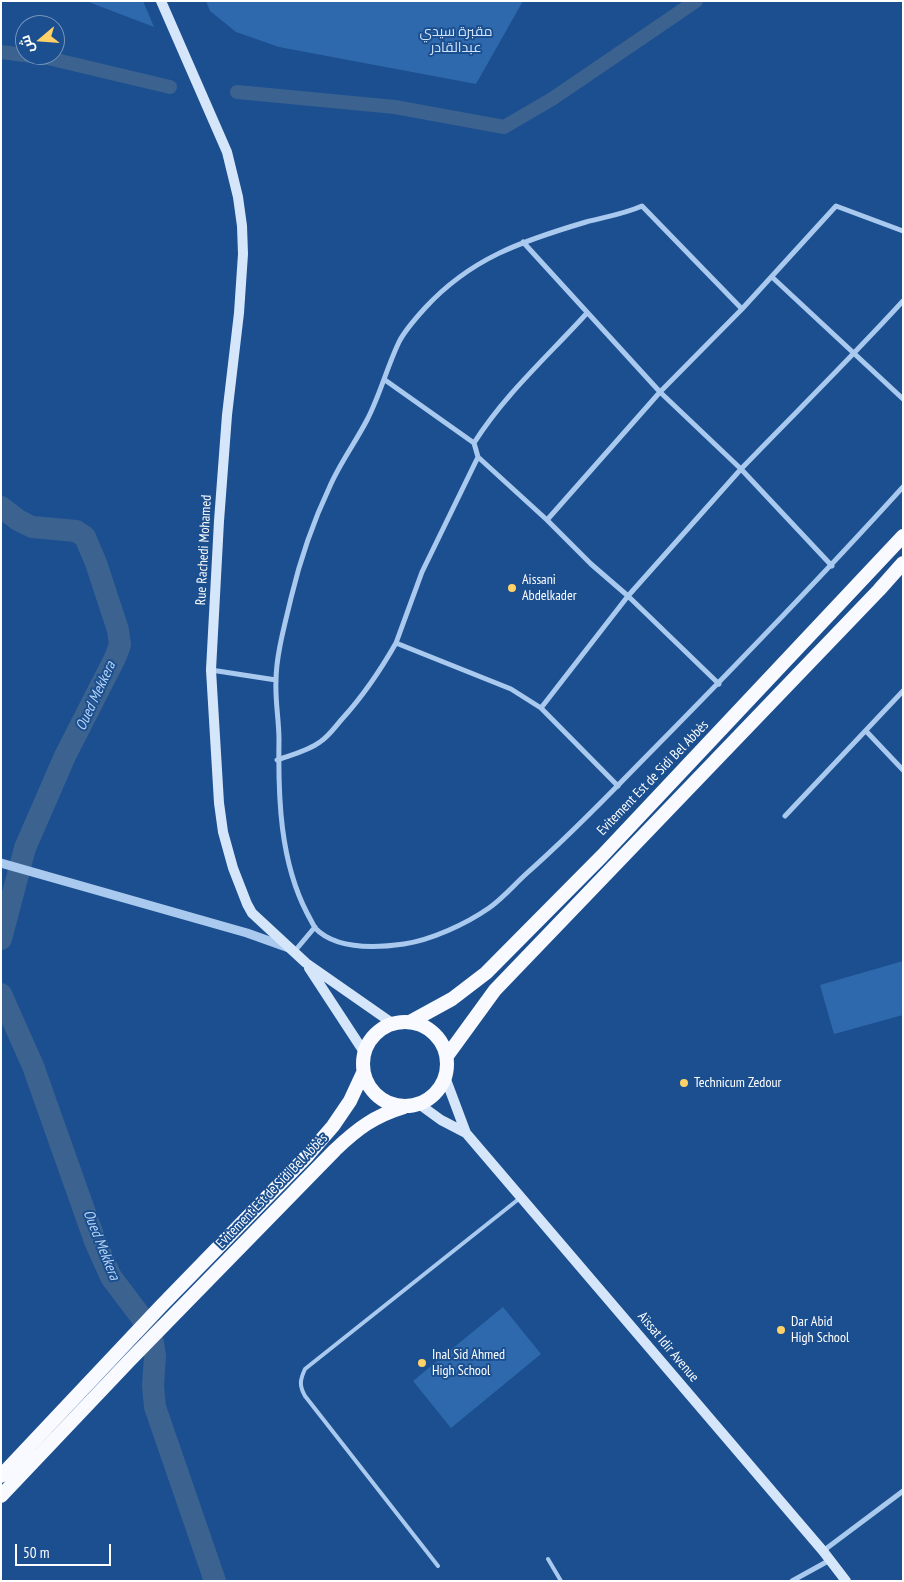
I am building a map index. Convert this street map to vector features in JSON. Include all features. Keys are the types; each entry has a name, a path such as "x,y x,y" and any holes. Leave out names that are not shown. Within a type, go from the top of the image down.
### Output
{"highway":[{"name":"Evitement Est de Sidi Bel Abbès","path":"410,1022 452,999 486,973 615,842 903,536"},
{"path":"446,1056 495,990 873,597 903,563"},
{"path":"410,1022 420,1024 434,1033 443,1046 446,1056 445,1077 433,1096 419,1104 404,1107 386,1102 378,1097 366,1082 362,1062 364,1052 372,1037 384,1027 392,1023 410,1022"},
{"name":"Evitement Est de Sidi Bel Abbès","path":"125,1356 162,1305 308,1156 350,1100 363,1073"},
{"name":"Evitement Est de Sidi Bel Abbès","path":"125,1356 175,1314 356,1130 376,1117 404,1107"},
{"path":"1,1476 125,1356"},
{"path":"1,1496 125,1356"}],"main road":[{"name":"Rue Rachedi Mohamed","path":"161,1 227,152 238,197 243,254 224,463 211,670 219,803 223,832 232,868 252,913 306,963"},
{"path":"306,963 392,1023"},
{"path":"306,963 364,1052"},
{"path":"445,1077 466,1133"},
{"path":"419,1104 441,1120 466,1133"},
{"name":"Aïssat Idir Avenue","path":"466,1133 522,1196 823,1551 846,1581"}],"street":[{"path":"742,309 642,206 629,212 590,221 523,242 490,256 448,285 411,324 400,340 368,419 331,484 317,517 292,595 277,665 279,739 277,760 282,828 292,874 302,903 315,927 328,937 347,945 406,944 439,935 490,908 560,844 719,684 779,619 832,566 903,487"},
{"path":"547,520 660,392 742,309 836,206 903,231"},
{"path":"523,242 660,392 741,469 832,566"},
{"path":"772,277 903,399"},
{"path":"541,708 628,596 741,469 832,374 855,354 903,301"},
{"path":"474,443 490,418 587,313"},
{"path":"385,380 474,443 478,457 547,520 590,564 628,596 719,684"},
{"path":"277,760 320,742 360,699 378,675 396,643 422,572 478,457"},
{"path":"396,643 511,689 541,708 618,786"},
{"path":"211,670 276,680"},
{"path":"785,816 903,691"},
{"path":"866,731 903,770"},
{"path":"1,863 247,933 291,950 315,927"},
{"path":"823,1551 903,1491"},
{"path":"792,1581 830,1560"}],"lane":[{"path":"438,1566 305,1396 300,1386 301,1377 305,1369 522,1196"},
{"path":"548,1559 561,1581"}],"green space":[{"path":"86,1 143,1 154,27"},
{"name":"مقبرة سيدي عبدالقادر","path":"206,1 523,1 476,84 279,47 236,32 210,11"},
{"path":"903,961 903,1015 834,1034 820,985"},
{"path":"503,1307 541,1354 451,1428 413,1381"}],"waterway":[{"path":"237,92 395,107 504,127 552,99 696,1"},
{"path":"1,52 48,58 170,87"},
{"name":"Oued Mekkera","path":"1,507 18,520 32,527 76,531 85,537 96,563 118,630 120,645 65,756 25,848 1,939"},
{"name":"Oued Mekkera","path":"1,994 33,1066 95,1241 111,1277 151,1330 155,1356 153,1386 155,1407 215,1581"}],"place":[{"name":"Aissani Abdelkader","path":"512,588"},
{"name":"Technicum Zedour","path":"684,1083"},
{"name":"Dar Abid High School","path":"781,1330"},
{"name":"Inal Sid Ahmed High School","path":"422,1363"}]}
